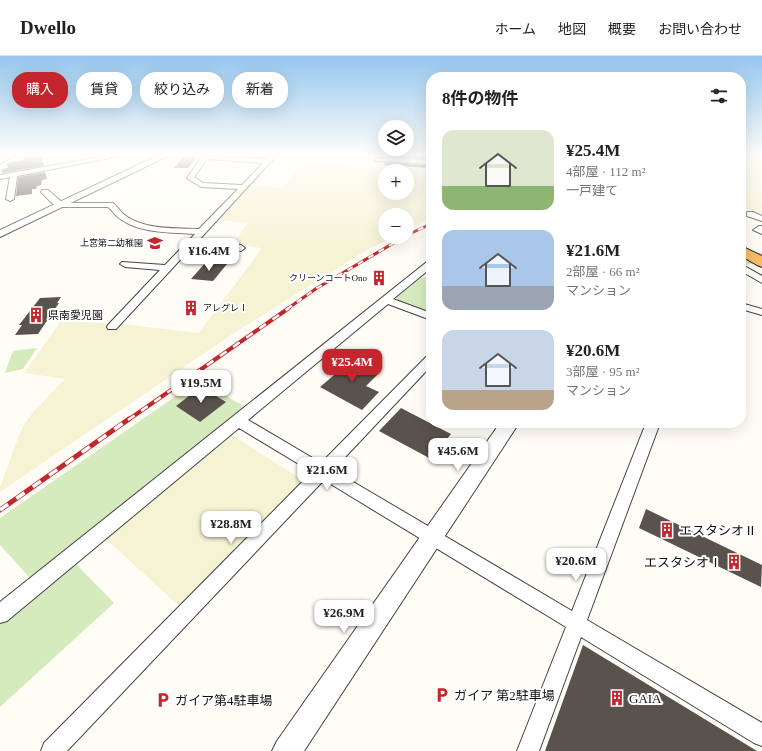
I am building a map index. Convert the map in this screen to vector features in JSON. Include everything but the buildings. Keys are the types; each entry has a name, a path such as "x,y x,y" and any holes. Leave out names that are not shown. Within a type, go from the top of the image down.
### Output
{"highway":[{"path":"746,260 762,262"}],"street":[{"path":"10,199 13,187"},
{"path":"0,234 99,187"},
{"path":"112,327 243,187"},
{"path":"45,192 56,202 62,205 110,205 119,212 122,218 142,226 201,232"},
{"path":"750,214 762,219"},
{"path":"762,228 757,230 762,232"},
{"path":"190,244 240,248"},
{"path":"125,264 167,268"},
{"path":"746,265 761,279"},
{"path":"0,614 236,420 387,300 426,267"},
{"path":"421,271 426,273"},
{"path":"746,277 761,279"},
{"path":"387,300 426,315"},
{"path":"746,307 762,312"},
{"path":"52,751 426,364"},
{"path":"236,420 762,736"},
{"path":"287,751 507,428"},
{"path":"528,751 651,428"}],"shaded area":[{"path":"248,187 378,187 378,200 414,200 414,187 426,187 426,220 414,226 414,208 378,208 379,244 237,331 0,492 0,487 19,435 25,423 34,411 65,379 24,373 61,321 121,324 199,333 262,248 232,244 248,223 219,220"},
{"path":"746,187 762,187 762,216 746,209"},
{"path":"232,435 304,481 180,607 106,539"}],"green space":[{"path":"426,277 426,313 398,302 396,298 421,278"},
{"path":"37,348 23,369 5,373 13,351"},
{"path":"199,380 245,407 30,578 0,545 0,518"},
{"path":"74,562 114,603 0,707 0,621"}],"tunnel":[{"path":"746,260 762,257"}],"railway":[{"path":"414,232 426,226"},
{"path":"287,309 317,288 392,244"},
{"path":"128,420 289,308"},
{"path":"0,510 129,419"}],"place":[{"name":"上宮第二幼稚園","path":"155,243"},
{"name":"クリーンコートOno","path":"379,278"},
{"name":"アレグレⅠ","path":"191,308"},
{"name":"県南愛児園","path":"36,315"},
{"name":"エスタシオⅡ","path":"667,530"},
{"name":"エスタシオⅠ","path":"734,562"},
{"name":"ガイア 第2駐車場","path":"442,695"},
{"name":"GAIA","path":"617,698"},
{"name":"ガイア第4駐車場","path":"163,700"}]}
